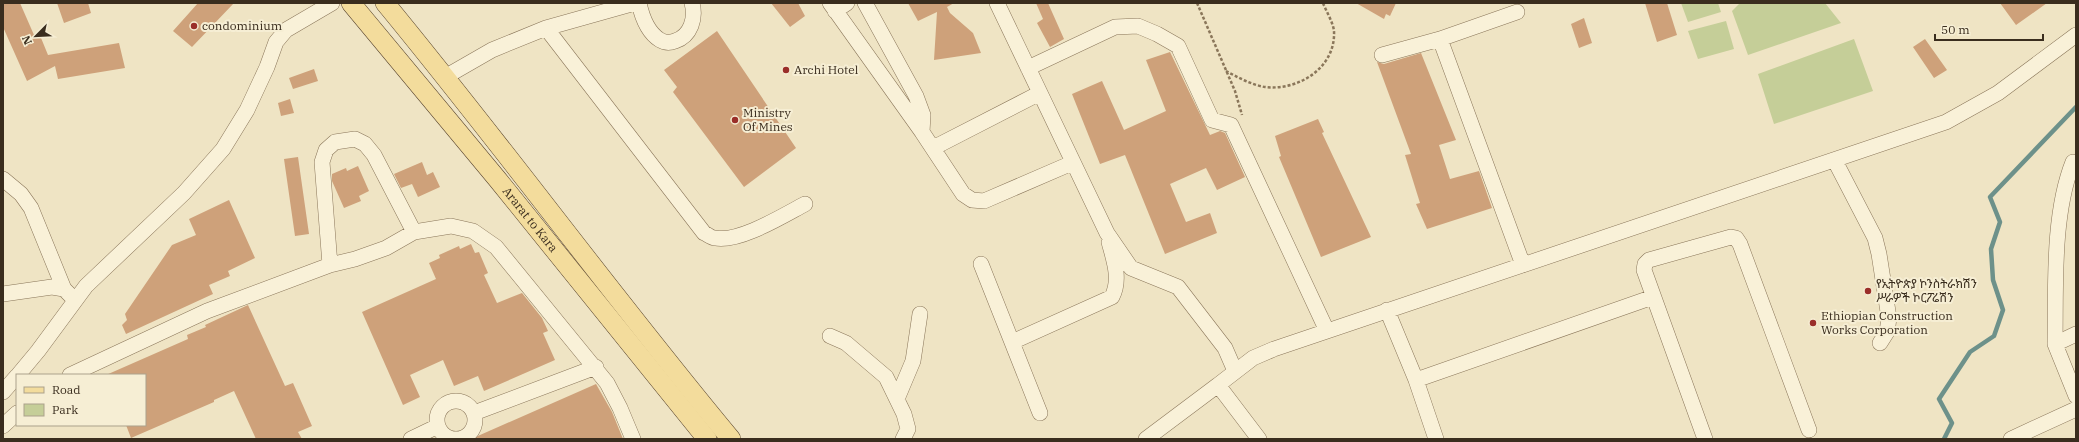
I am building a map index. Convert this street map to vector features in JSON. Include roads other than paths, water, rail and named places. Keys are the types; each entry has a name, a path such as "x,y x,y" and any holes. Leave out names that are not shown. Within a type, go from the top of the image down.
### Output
{"main road":[{"name":"Ararat to Kara","path":"351,3 498,180 707,439"},
{"name":"Ararat to Kara","path":"384,3 446,76 645,333 732,439"}],"street":[{"path":"18,374 38,351 86,286 184,193 223,149 247,110 268,66 276,42 280,36 286,30 332,3"},
{"path":"446,76 492,50 546,28 635,3"},
{"path":"639,3 643,21 652,33 661,41 670,43 682,38 689,30 694,13 692,3"},
{"path":"865,3 916,96 924,115 922,132"},
{"path":"997,3 1072,163 1107,233 1131,268 1178,287 1225,348 1235,371"},
{"path":"837,6 963,194 972,200 984,201 1072,163"},
{"path":"1382,56 1517,12"},
{"path":"1028,68 1115,27 1138,26 1157,34 1178,46 1212,120 1231,125 1327,331"},
{"path":"546,28 704,232 714,238 728,239 759,228 806,204"},
{"path":"1146,439 1253,358 1387,310 1715,199 1835,161 1946,122 1998,94 2076,35"},
{"path":"1440,38 1523,265"},
{"path":"933,148 1040,93"},
{"path":"330,265 322,162 326,150 335,142 355,139 365,144 374,155 414,232"},
{"path":"1835,161 1874,238 1879,254 1889,318 1887,332 1880,343"},
{"path":"2075,163 2065,183 2056,264 2055,344 2076,396"},
{"path":"3,179 21,194 31,208 64,289 75,300"},
{"path":"72,374 207,312 330,265 355,259 386,248 414,232 451,226 473,231 496,247 596,367 607,383 620,408 632,439"},
{"path":"1012,342 1112,297 1117,288 1118,276 1107,233"},
{"path":"1705,439 1644,270 1645,264 1649,260 1731,237 1736,238 1809,430"},
{"path":"981,264 1040,413"},
{"path":"3,294 52,287 64,289"},
{"path":"1416,380 1653,298"},
{"path":"1387,310 1416,380 1436,439"},
{"path":"897,399 913,361 920,314"},
{"path":"2055,344 2076,334"},
{"path":"830,336 846,343 886,377 897,399 908,429 903,439"},
{"path":"474,413 596,367"},
{"path":"3,392 16,376"},
{"path":"1218,385 1259,439"},
{"path":"460,401 469,405 474,413 475,423 471,432 463,438 453,439 444,434 438,426 438,416 442,407 450,402 460,401"},
{"path":"2011,439 2076,409"},
{"path":"3,426 16,414"},
{"path":"410,439 438,426"}],"waterway":[{"path":"1944,439 1952,423 1939,399 1970,352 1994,336 2003,310 1993,280 1991,249 2000,222 1990,197 2076,107"}],"place":[{"name":"condominium","path":"194,26"},
{"name":"Archi Hotel","path":"786,70"},
{"name":"Ministry Of Mines","path":"735,120"},
{"name":"የኢትዮጵያ ኮንስትራክሽን ሥራዎች ኮርፖሬሽን","path":"1868,291"},
{"name":"Ethiopian Construction Works Corporation","path":"1813,323"}]}
